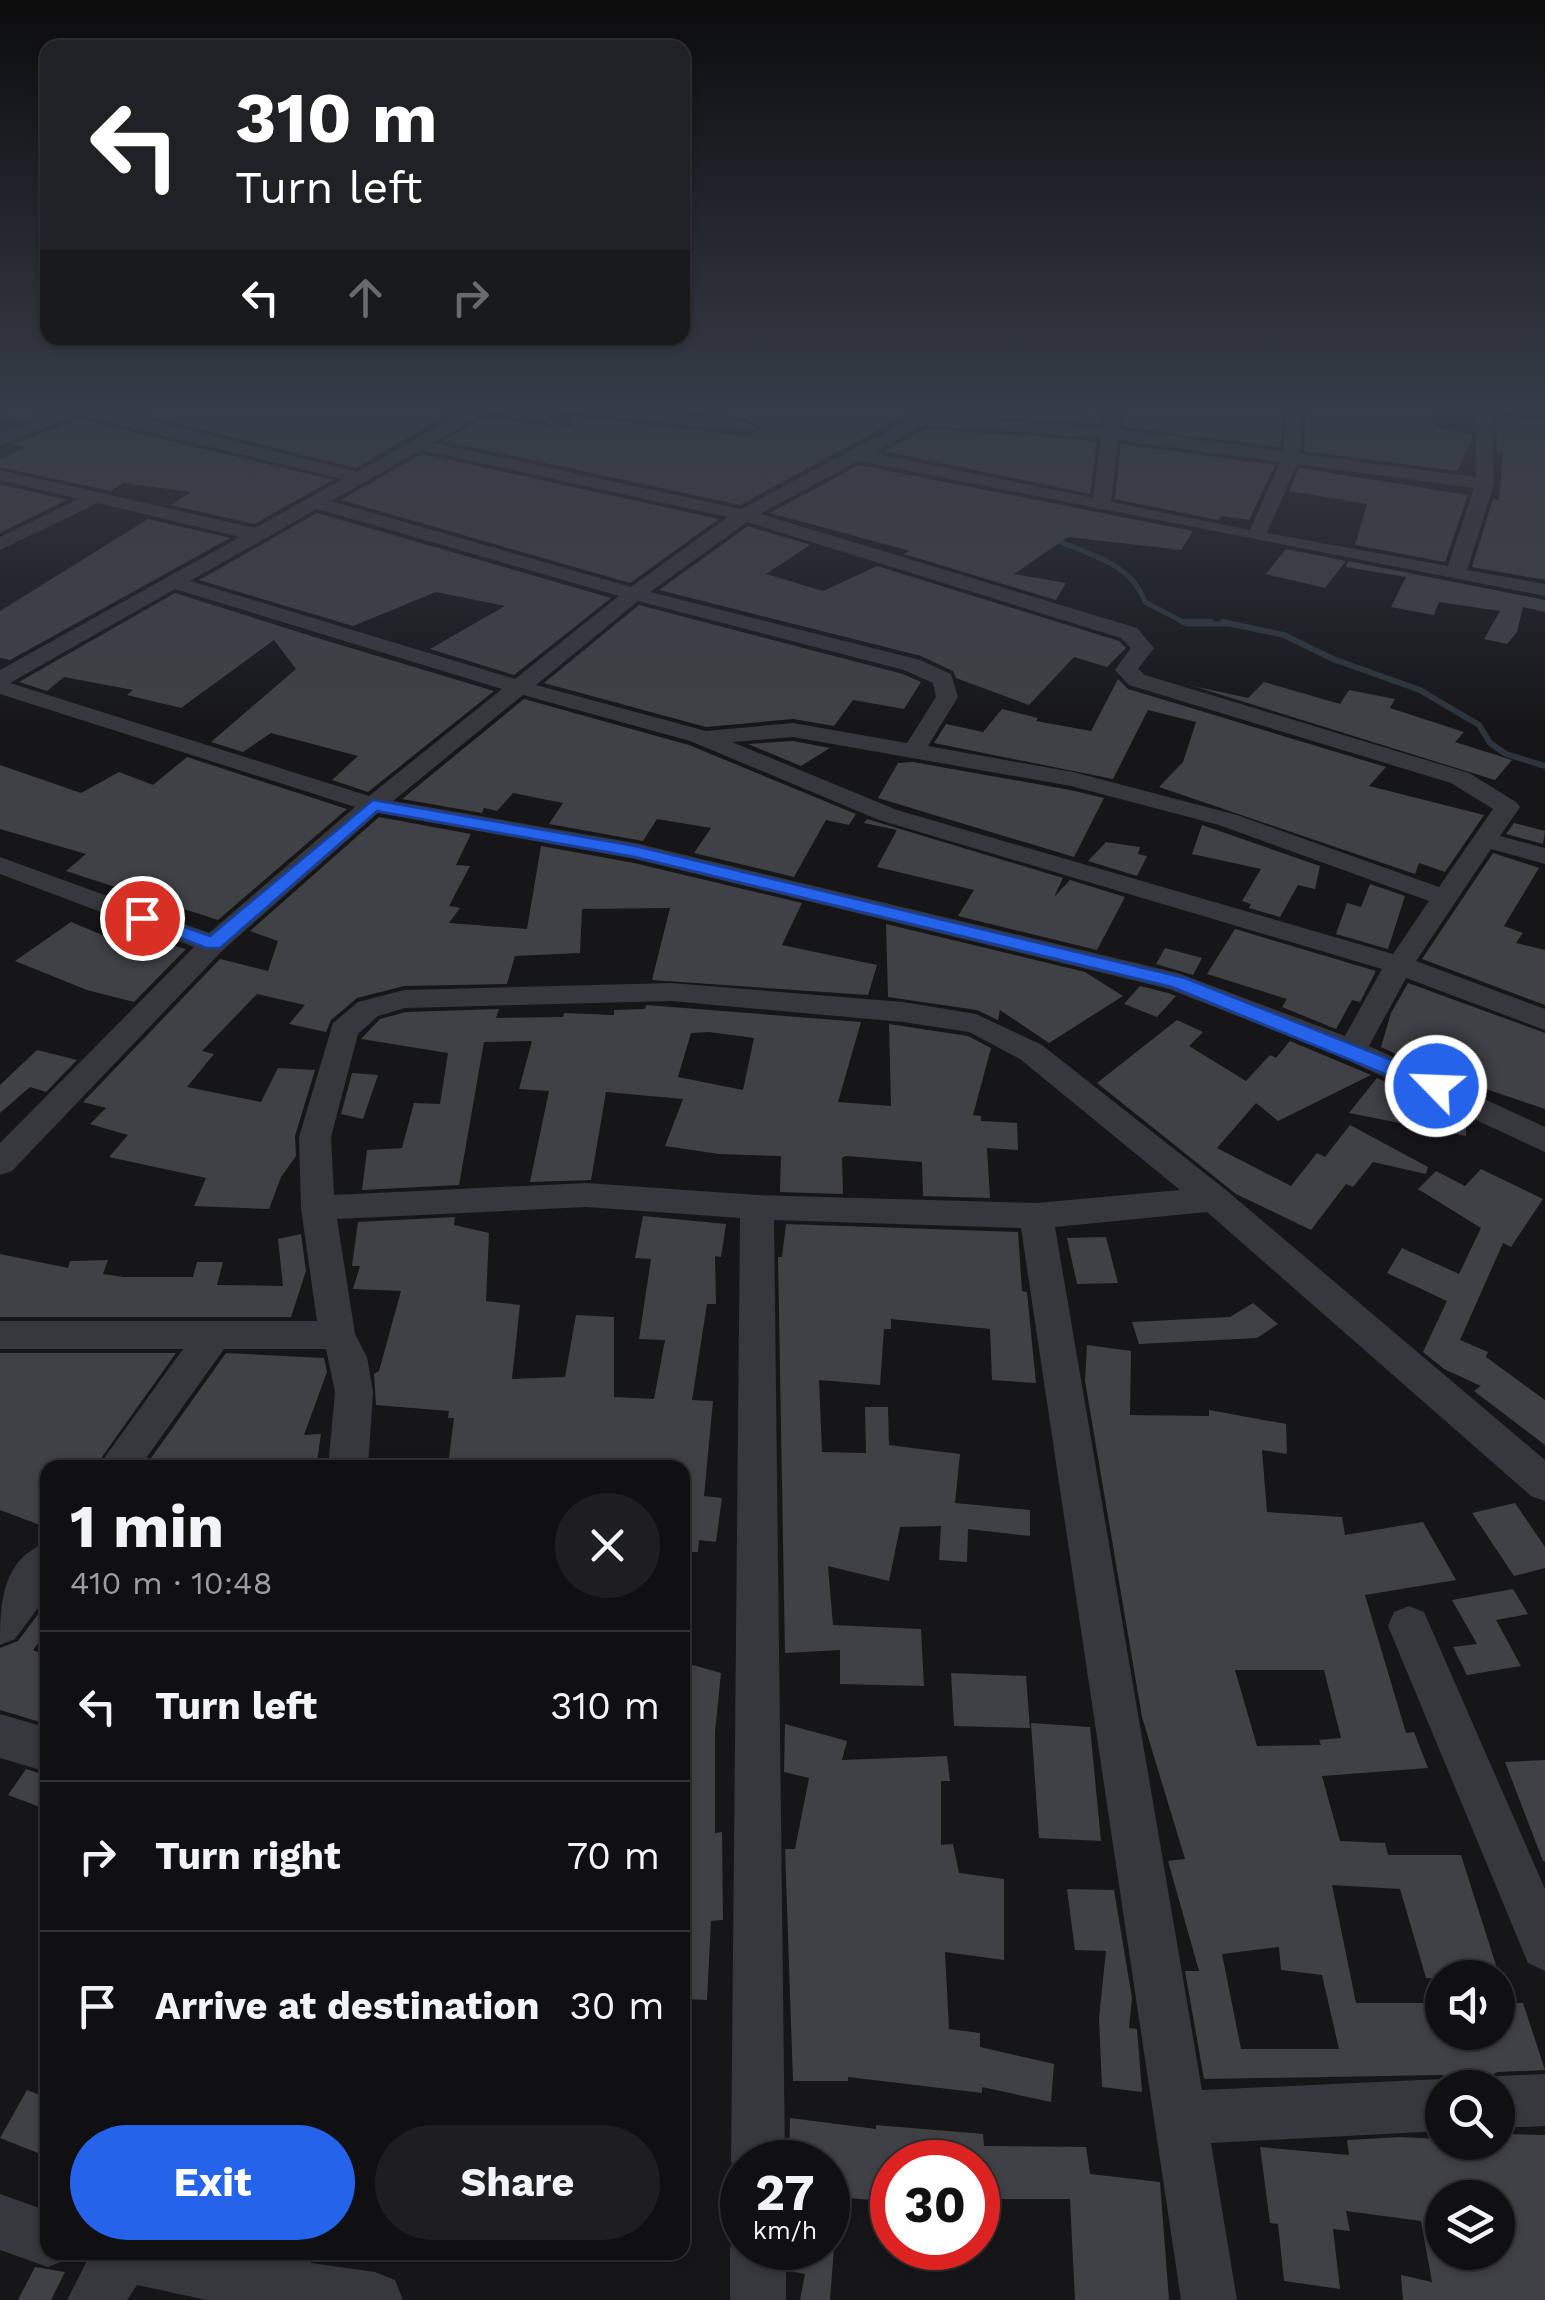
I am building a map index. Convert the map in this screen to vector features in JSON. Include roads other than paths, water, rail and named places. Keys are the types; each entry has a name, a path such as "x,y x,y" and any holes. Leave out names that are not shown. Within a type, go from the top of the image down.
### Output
{"street":[{"path":"0,544 65,512"},
{"path":"158,512 258,535"},
{"path":"0,680 299,512"},
{"path":"349,512 634,594 912,666 944,680 948,697 914,750"},
{"path":"732,512 1129,634 1143,648 1126,670 1136,680 1460,778 1494,794 1508,806 1442,897 1352,1050"},
{"path":"0,1164 213,944 373,805 634,594 749,512"},
{"path":"1132,512 1545,590"},
{"path":"1256,538 1267,512"},
{"path":"1456,574 1477,512"},
{"path":"174,582 522,688 698,736 888,815 1399,966 1545,1020"},
{"path":"0,687 373,805 635,851 1178,982 1352,1050 1464,1099 1545,1141"},
{"path":"698,736 793,730 1073,779 1228,820 1442,897"},
{"path":"1484,838 1545,856"},
{"path":"0,865 213,944"},
{"path":"349,1460 354,1392 349,1357 337,1334 318,1208 316,1137 344,1030 368,1010 404,999 671,992 903,1012 976,1024 1031,1052 1214,1199 1545,1484"},
{"path":"318,1208 586,1195 757,1207 1036,1216 1214,1199"},
{"path":"757,1207 758,2140"},
{"path":"1036,1216 1208,2300"},
{"path":"0,1336 337,1334"},
{"path":"122,1460 214,1336"},
{"path":"0,1625 40,1571"},
{"path":"1408,1626 1545,1946"},
{"path":"0,1736 40,1748"},
{"path":"1515,2101 1545,2100"},
{"path":"1180,2118 1425,2106"},
{"path":"0,2222 40,2236"},
{"path":"110,2269 284,2280 376,2300"},
{"path":"758,2270 758,2300"}],"waterway":[{"path":"1050,537 1118,568 1138,588 1145,602 1183,622"},
{"path":"1183,622 1211,622"},
{"path":"1183,622 1232,624"},
{"path":"1223,622 1232,624"},
{"path":"1232,624 1284,635 1333,659 1420,690 1479,725 1490,743 1506,754 1545,766"}]}
